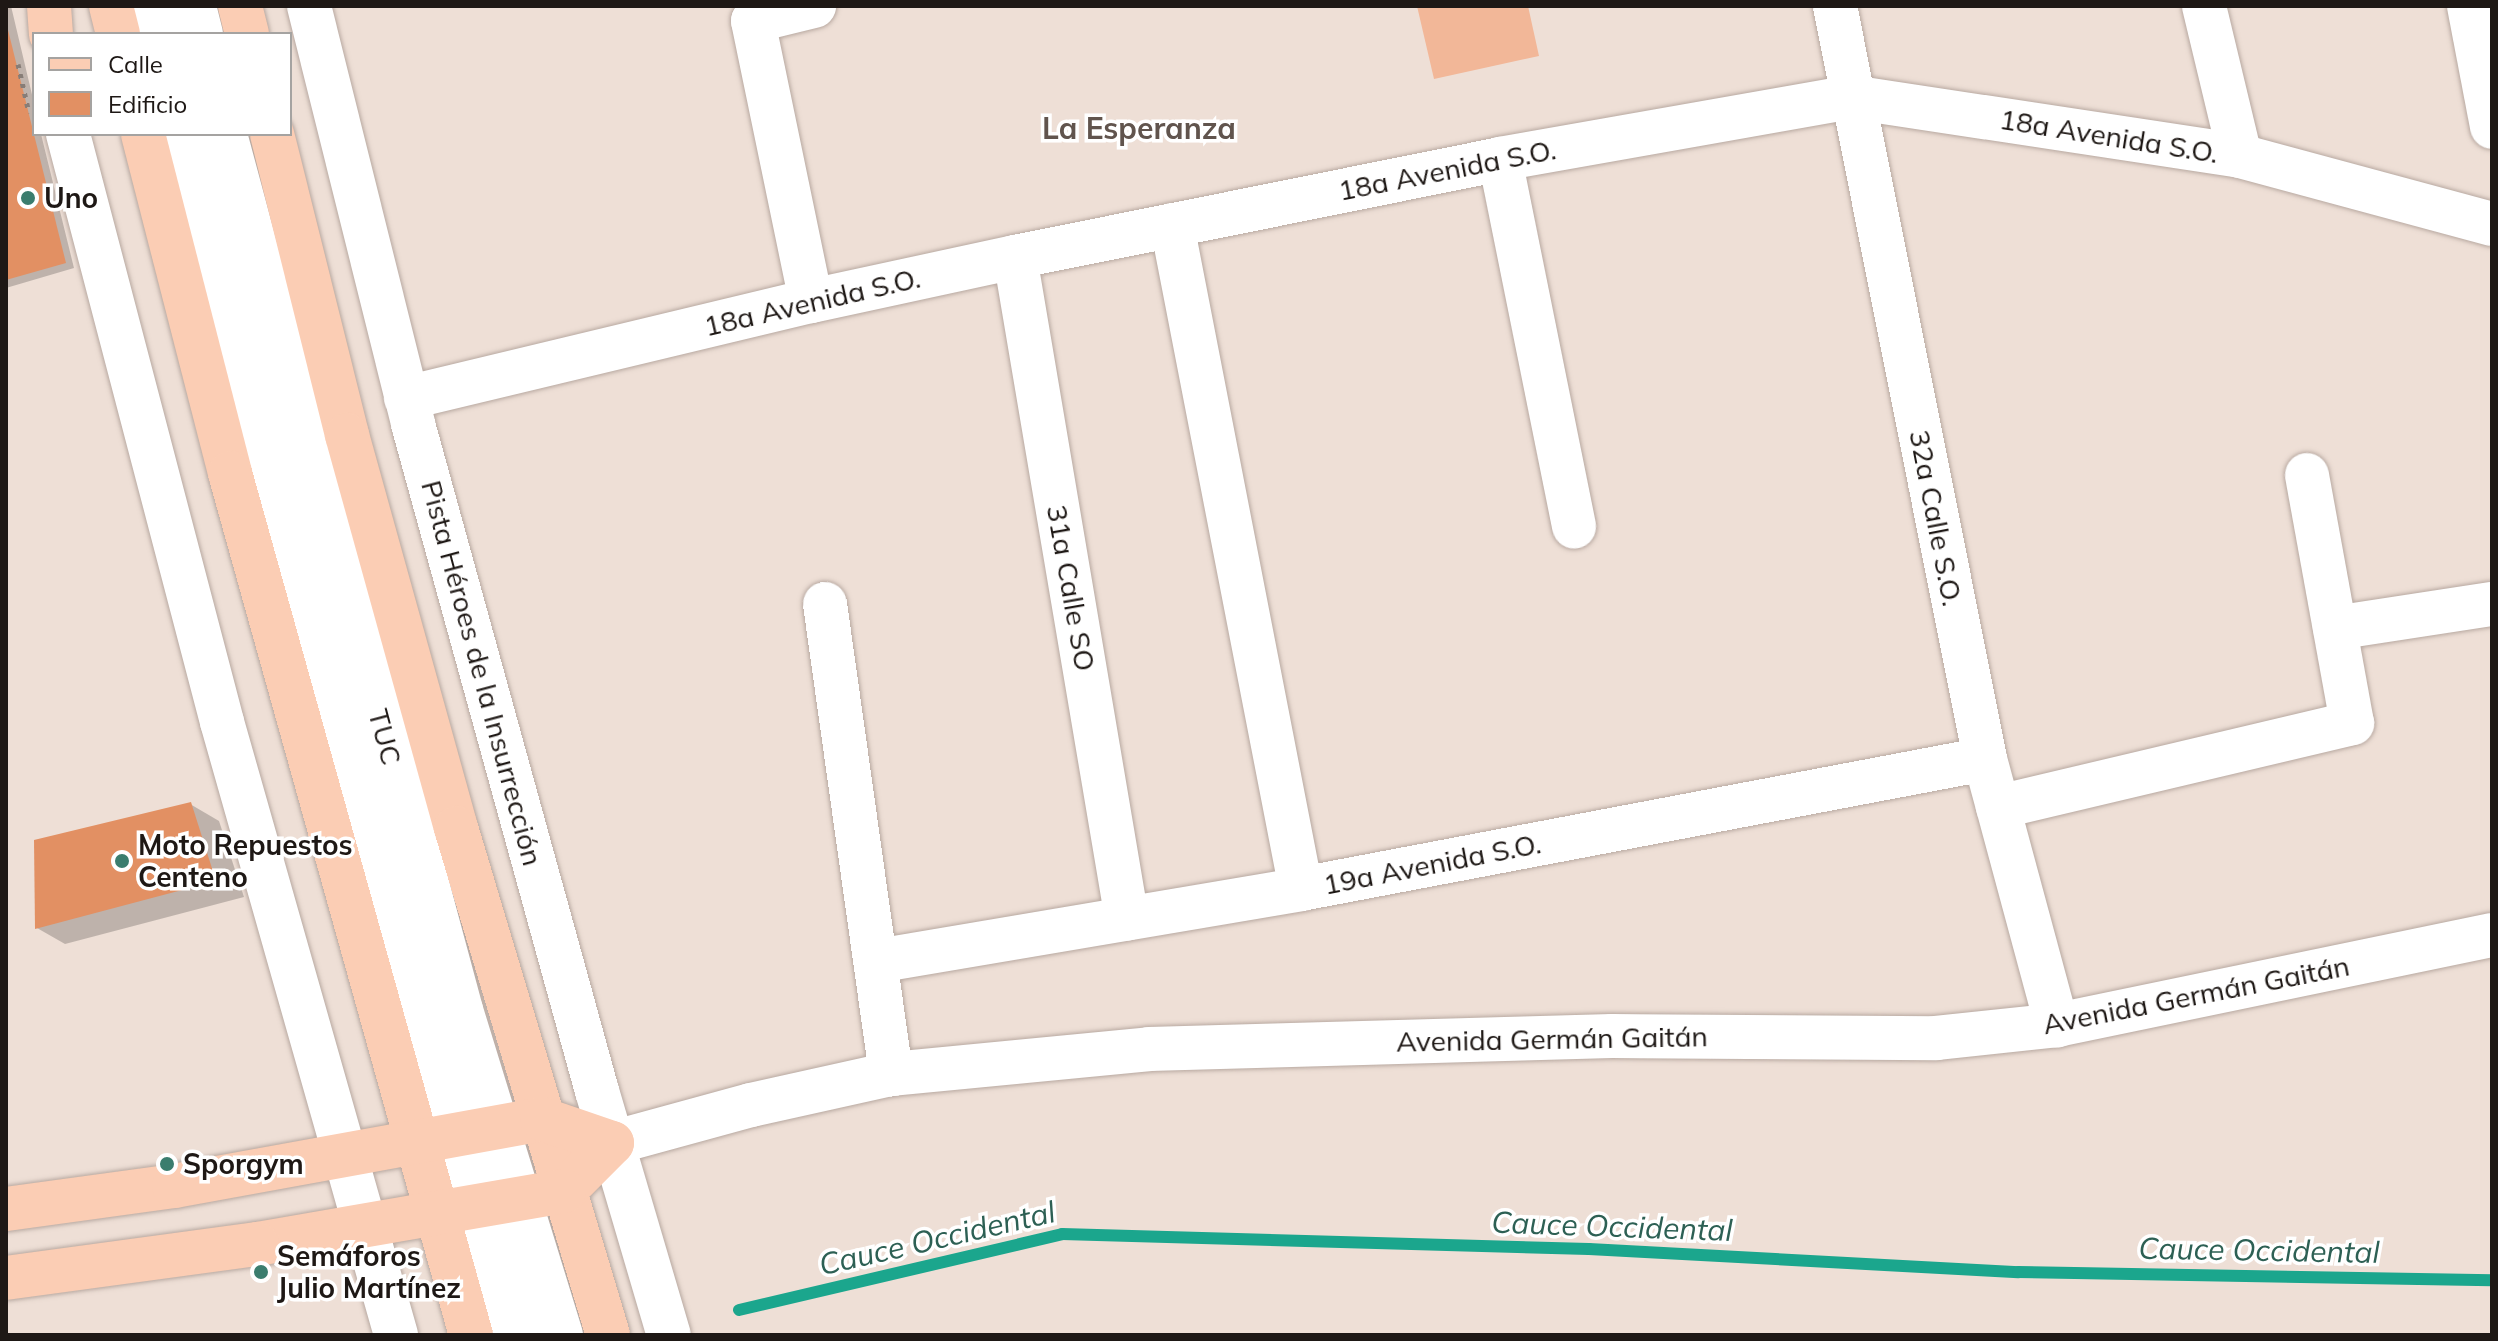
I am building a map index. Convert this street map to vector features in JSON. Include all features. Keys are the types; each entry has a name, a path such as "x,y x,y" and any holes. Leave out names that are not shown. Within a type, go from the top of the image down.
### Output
{"main road":[{"path":"49,6 51,32"},
{"path":"111,6 118,32"},
{"path":"240,6 246,32"},
{"path":"144,136 234,488 456,1135 436,1215 471,1335"},
{"path":"272,136 347,435 456,828 608,1335"},
{"path":"6,1209 174,1186 542,1119 612,1143"},
{"name":"Avenida Germán Gaitán","path":"564,1191 612,1143"},
{"path":"6,1278 364,1227 564,1191"}],"street":[{"path":"32,32 36,6"},
{"path":"152,6 158,32"},
{"path":"194,6 200,32"},
{"name":"Pista Héroes de la Insurrección","path":"309,6 406,398 612,1143 669,1335"},
{"path":"811,301 753,21 814,6"},
{"name":"32a Calle S.O.","path":"1835,6 1985,759 2057,1025"},
{"path":"2204,6 2240,156"},
{"path":"2469,6 2492,127"},
{"name":"18a Avenida S.O.","path":"406,398 811,301 1015,257 1500,159 1851,97 2240,156 2492,224"},
{"path":"52,136 396,1335"},
{"name":"TUC","path":"185,136 456,1135 499,1203 561,1335"},
{"name":"TUC","path":"226,136 348,599 456,1135"},
{"path":"1500,159 1574,527"},
{"path":"1172,225 1301,889"},
{"name":"31a Calle SO","path":"1015,257 1127,919"},
{"path":"1998,807 2352,723 2307,475"},
{"path":"825,604 891,1074"},
{"path":"2335,628 2492,604"},
{"name":"19a Avenida S.O.","path":"877,961 1301,889 1985,759"},
{"name":"Avenida Germán Gaitán","path":"612,1143 751,1105 891,1074 1149,1049 1597,1036 1936,1038 2057,1025 2492,935"},
{"name":"TUC","path":"499,1203 516,1335"}],"shaded area":[{"path":"1417,6 1528,6 1539,56 1434,79"}],"building":[{"name":"Uno","path":"6,22 66,263 6,280"},
{"name":"Moto Repuestos Centeno","path":"191,802 216,881 35,929 34,840"}],"waterway":[{"name":"Cauce Occidental","path":"739,1310 1062,1234 1589,1249 2018,1272 2492,1280"}],"place":[{"name":"Uno","path":"28,198"},
{"name":"Moto Repuestos Centeno","path":"122,861"},
{"name":"Sporgym","path":"167,1164"},
{"name":"Semáforos Julio Martínez","path":"261,1272"}],"district":[{"name":"La Esperanza","path":"1139,128"}]}
